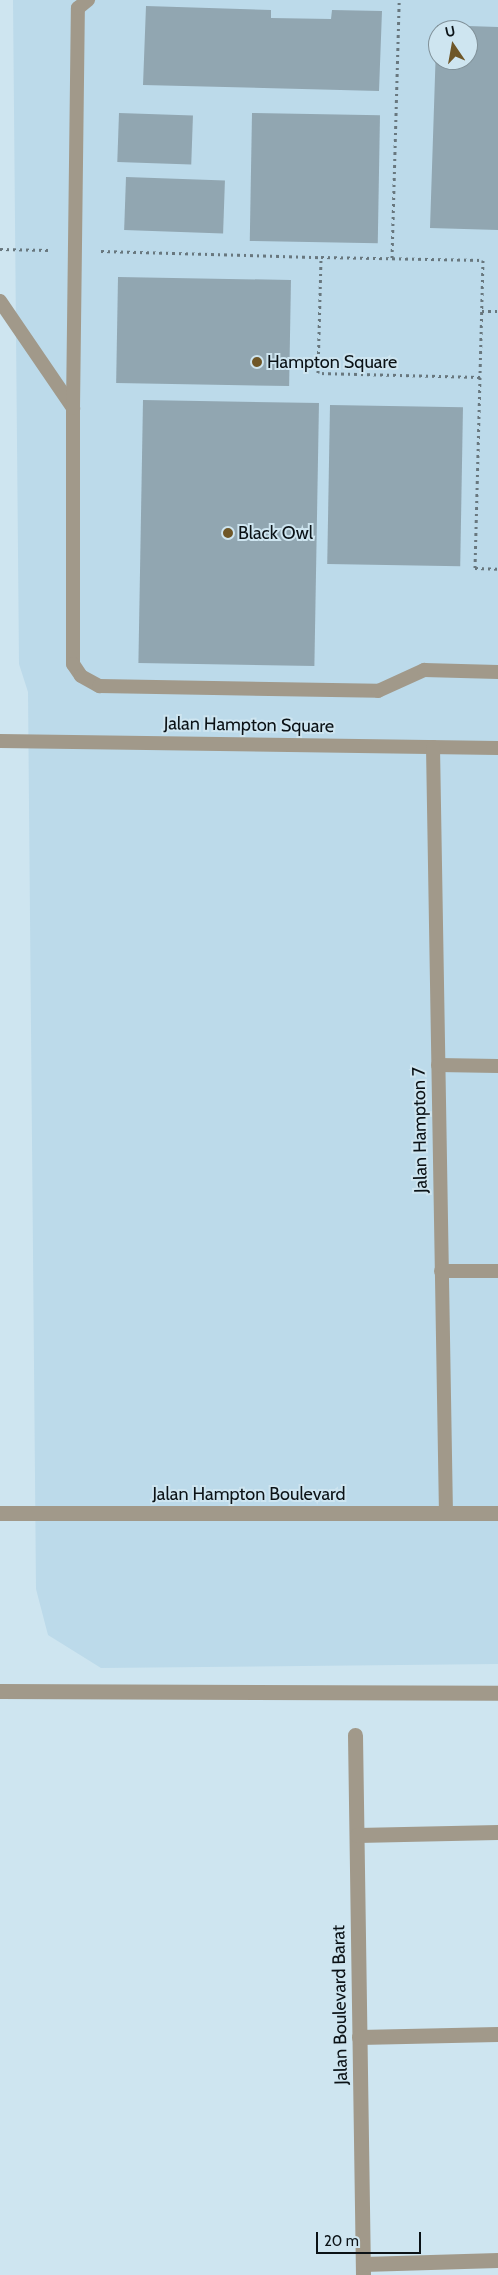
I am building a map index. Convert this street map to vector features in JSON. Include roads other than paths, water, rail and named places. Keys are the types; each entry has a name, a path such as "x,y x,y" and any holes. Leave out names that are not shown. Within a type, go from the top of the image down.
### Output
{"street":[{"name":"Jalan Hampton Boulevard","path":"0,1513 498,1513"},
{"path":"0,1691 498,1693"},
{"name":"Jalan Boulevard Barat","path":"355,1735 363,2269"},
{"path":"356,1835 498,1832"},
{"path":"360,2036 498,2034"},
{"path":"363,2269 498,2260"}],"lane":[{"path":"88,0 78,8 73,408 73,664 80,676 99,686 378,691 424,670 498,672"},
{"path":"0,301 73,408"},
{"name":"Jalan Hampton Square","path":"0,741 498,748"},
{"name":"Jalan Hampton 7","path":"433,747 446,1513"},
{"path":"438,1065 498,1066"},
{"path":"441,1271 498,1271"}],"place":[{"name":"Hampton Square","path":"257,362"},
{"name":"Black Owl","path":"228,533"}]}
